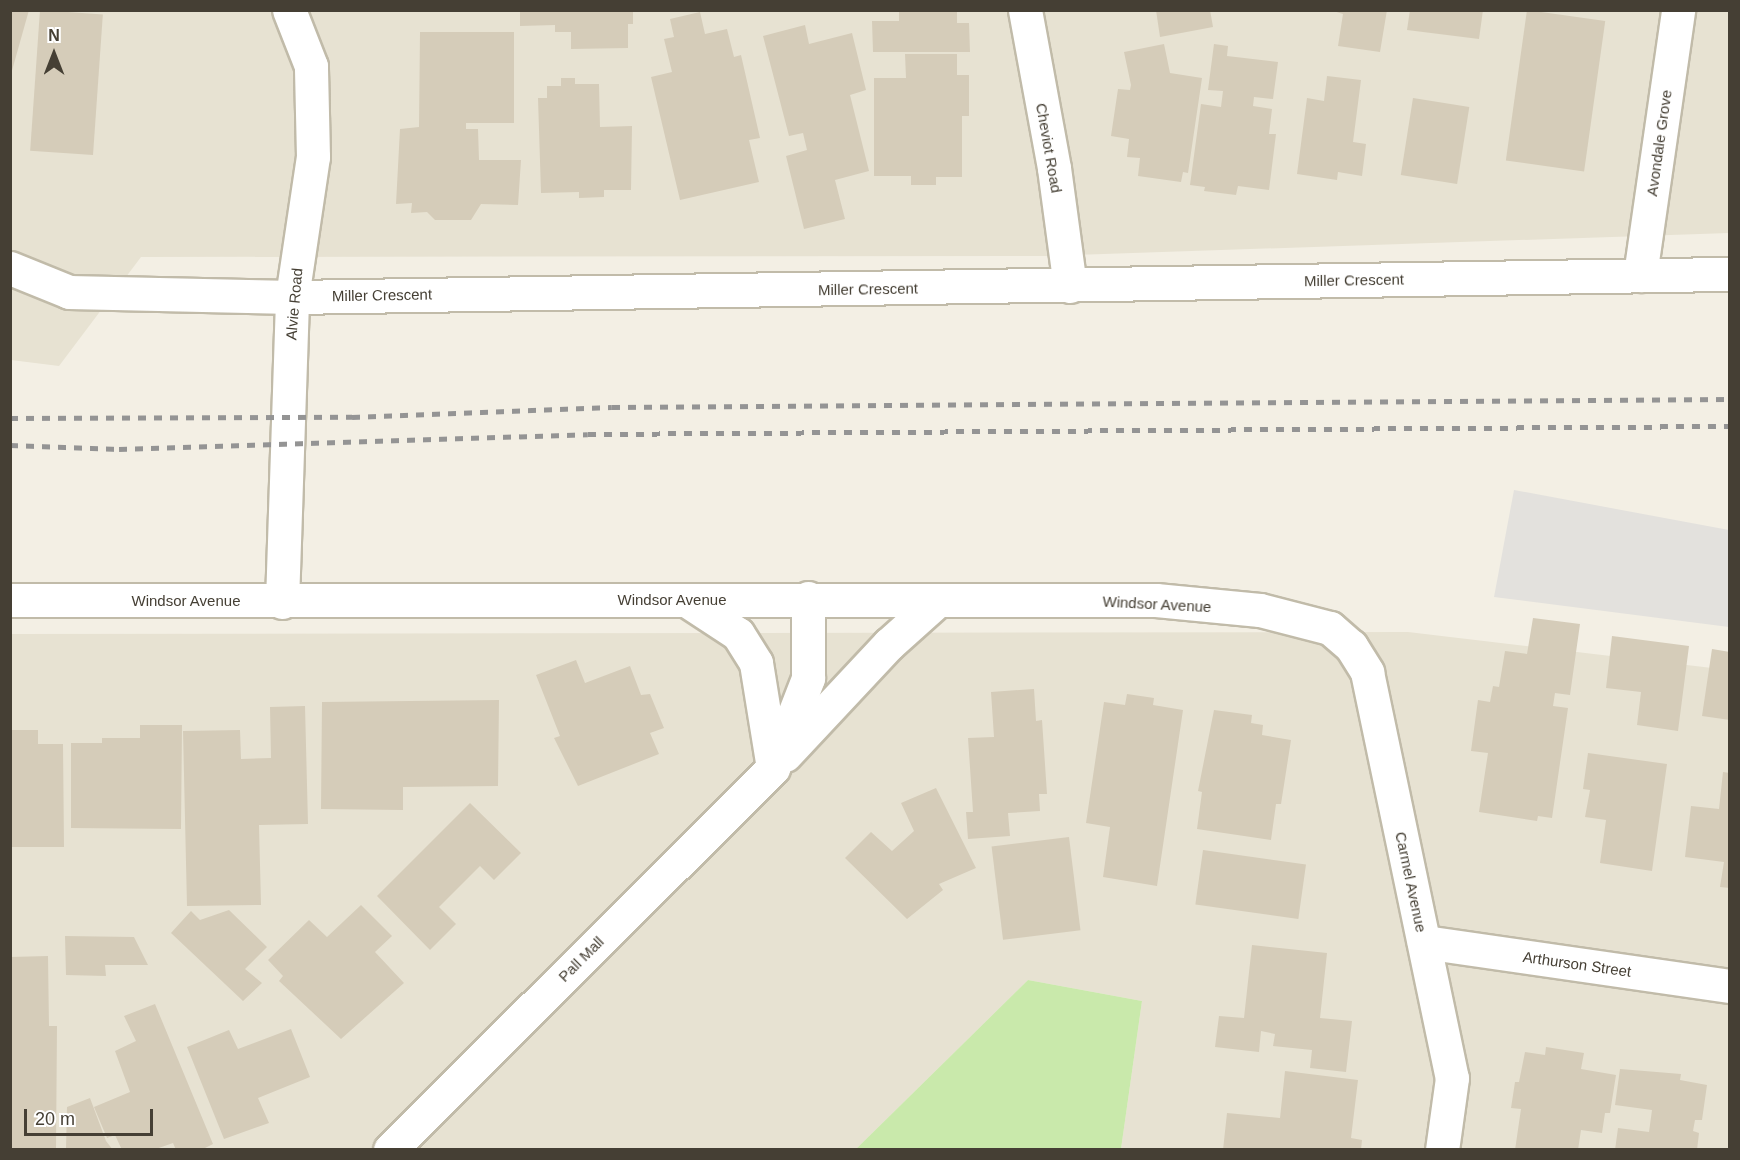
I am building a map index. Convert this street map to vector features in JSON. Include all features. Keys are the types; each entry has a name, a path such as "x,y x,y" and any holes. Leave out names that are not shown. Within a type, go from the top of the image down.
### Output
{"street":[{"name":"Alvie Road","path":"282,602 292,297 313,157 311,66 289,10"},
{"name":"Cheviot Road","path":"1025,10 1054,168 1070,286"},
{"name":"Avondale Grove","path":"1640,275 1678,10"},
{"name":"Miller Crescent","path":"10,268 69,292 292,297 1730,274"},
{"name":"Windsor Avenue","path":"10,600 282,602 808,598 1156,600 1260,610 1330,628"},
{"name":"Pall Mall","path":"773,768 808,678 808,598"},
{"path":"686,600 738,634 756,663 773,768"},
{"name":"Pall Mall","path":"390,1149 773,768 889,644 938,600"},
{"name":"Carmel Avenue","path":"1330,628 1352,646 1367,672 1452,1078 1442,1149"},
{"name":"Arthurson Street","path":"1424,942 1730,986"}],"shaded area":[{"path":"11,11 1729,11 1729,233 1045,256 141,257 59,366 11,360"},
{"path":"1514,490 1729,530 1729,627 1494,597"},
{"path":"1408,632 1729,670 1729,1149 1121,1149 1142,1001 1028,980 856,1149 11,1149 10,634"}],"green space":[{"path":"1028,980 1142,1001 1121,1149 856,1149"}],"building":[{"path":"10,10 29,10 11,74 10,74"},
{"path":"40,10 103,14 93,155 30,151"},
{"path":"520,10 633,10 633,24 628,24 628,48 571,49 571,32 555,32 555,25 520,26"},
{"path":"899,10 957,10 957,23 969,23 970,52 873,52 872,21 899,21"},
{"path":"1156,10 1210,10 1213,27 1160,37"},
{"path":"1330,10 1387,10 1380,52 1338,46 1343,14"},
{"path":"1410,10 1483,10 1479,39 1407,30"},
{"path":"1527,10 1605,21 1584,172 1506,161"},
{"path":"700,12 705,34 727,29 734,57 741,55 760,138 749,140 759,182 680,200 651,77 672,72 664,39 674,37 670,19"},
{"path":"805,25 809,44 852,33 866,90 850,95 869,171 835,180 845,219 804,229 786,156 807,150 803,133 789,136 763,36"},
{"path":"420,32 514,32 514,123 466,123 466,129 478,129 479,160 521,160 518,205 481,204 471,220 435,220 427,212 411,213 412,203 396,204 400,129 419,127"},
{"path":"1164,44 1170,73 1202,78 1188,173 1183,172 1181,182 1138,176 1140,158 1127,157 1129,139 1111,136 1118,89 1130,90 1131,85 1124,52"},
{"path":"1214,44 1228,46 1227,56 1278,62 1273,99 1254,97 1253,106 1272,109 1269,134 1276,134 1269,190 1238,186 1236,195 1204,191 1205,187 1190,185 1201,104 1221,107 1223,91 1208,90"},
{"path":"905,54 957,54 957,75 969,75 969,116 962,116 962,177 936,177 936,185 911,185 911,176 874,176 874,78 906,78"},
{"path":"1327,76 1361,80 1353,142 1366,144 1362,176 1338,172 1337,180 1297,174 1307,98 1324,101"},
{"path":"561,78 575,78 575,84 599,84 600,127 632,126 631,190 604,190 604,197 579,198 579,192 541,193 538,98 547,98 547,86 561,86"},
{"path":"1413,98 1469,107 1457,184 1401,175"},
{"path":"1533,618 1580,624 1570,695 1555,693 1553,706 1568,708 1552,818 1538,816 1537,821 1479,812 1488,753 1471,751 1478,700 1490,702 1493,686 1499,687 1505,651 1527,654"},
{"path":"1612,636 1689,646 1678,731 1637,725 1641,692 1606,688"},
{"path":"1712,649 1730,652 1730,720 1702,716"},
{"path":"576,660 585,683 630,666 641,695 650,694 664,728 650,733 659,754 578,786 554,738 560,736 536,675"},
{"path":"1034,689 1036,721 1042,720 1047,794 1039,794 1040,811 1008,813 1010,836 968,839 966,812 973,812 968,738 994,737 991,692"},
{"path":"1127,694 1154,698 1153,705 1183,710 1157,886 1103,877 1110,827 1086,823 1104,702 1125,705"},
{"path":"499,700 498,786 403,787 403,810 321,809 322,702"},
{"path":"305,706 308,824 259,825 261,905 187,906 183,731 240,730 241,759 271,758 270,707"},
{"path":"1214,710 1252,715 1251,723 1263,725 1262,735 1291,740 1281,804 1276,804 1271,840 1197,829 1202,792 1198,791"},
{"path":"140,725 182,725 181,829 71,828 71,743 102,743 102,738 140,738"},
{"path":"10,730 38,730 38,744 63,744 64,847 10,847"},
{"path":"1588,753 1667,764 1652,871 1600,863 1606,820 1585,817 1590,790 1583,789"},
{"path":"1723,772 1730,773 1730,888 1720,887 1724,862 1685,857 1691,806 1719,809"},
{"path":"936,788 976,868 939,884 943,890 907,919 845,858 871,832 892,851 914,831 901,803"},
{"path":"470,803 521,853 494,880 480,866 439,907 456,924 430,950 377,896"},
{"path":"1069,837 1080,930 1003,940 992,847"},
{"path":"1203,850 1306,864 1298,919 1195,904"},
{"path":"361,905 392,936 375,952 404,983 341,1039 279,981 283,976 268,960 309,920 327,937"},
{"path":"229,910 267,947 245,969 262,983 243,1001 171,933 191,911 200,920"},
{"path":"65,936 134,937 148,965 105,965 106,976 66,975"},
{"path":"1252,945 1327,953 1320,1018 1352,1021 1346,1072 1310,1068 1312,1050 1273,1046 1275,1034 1261,1031 1259,1052 1215,1047 1219,1016 1244,1018"},
{"path":"48,956 49,1026 57,1026 56,1150 10,1150 10,957"},
{"path":"155,1004 213,1144 201,1150 176,1150 173,1143 153,1150 122,1150 115,1135 107,1138 94,1107 130,1092 115,1051 136,1041 124,1016"},
{"path":"291,1029 310,1077 258,1098 269,1123 224,1139 187,1047 229,1030 238,1049"},
{"path":"1546,1047 1584,1053 1581,1069 1616,1075 1610,1113 1605,1113 1602,1133 1581,1130 1578,1150 1515,1150 1521,1109 1511,1108 1515,1082 1519,1082 1525,1052 1545,1055"},
{"path":"1620,1069 1681,1074 1680,1080 1707,1085 1702,1120 1695,1120 1693,1131 1699,1133 1697,1150 1615,1150 1618,1128 1649,1132 1652,1110 1615,1105"},
{"path":"1285,1071 1358,1080 1351,1138 1362,1140 1361,1150 1223,1150 1227,1113 1280,1118"},
{"path":"90,1098 106,1141 113,1150 66,1148 67,1107"}],"railway":[{"path":"10,418 352,417 612,407 1730,399"},
{"path":"10,445 119,449 588,434 1730,426"}]}
